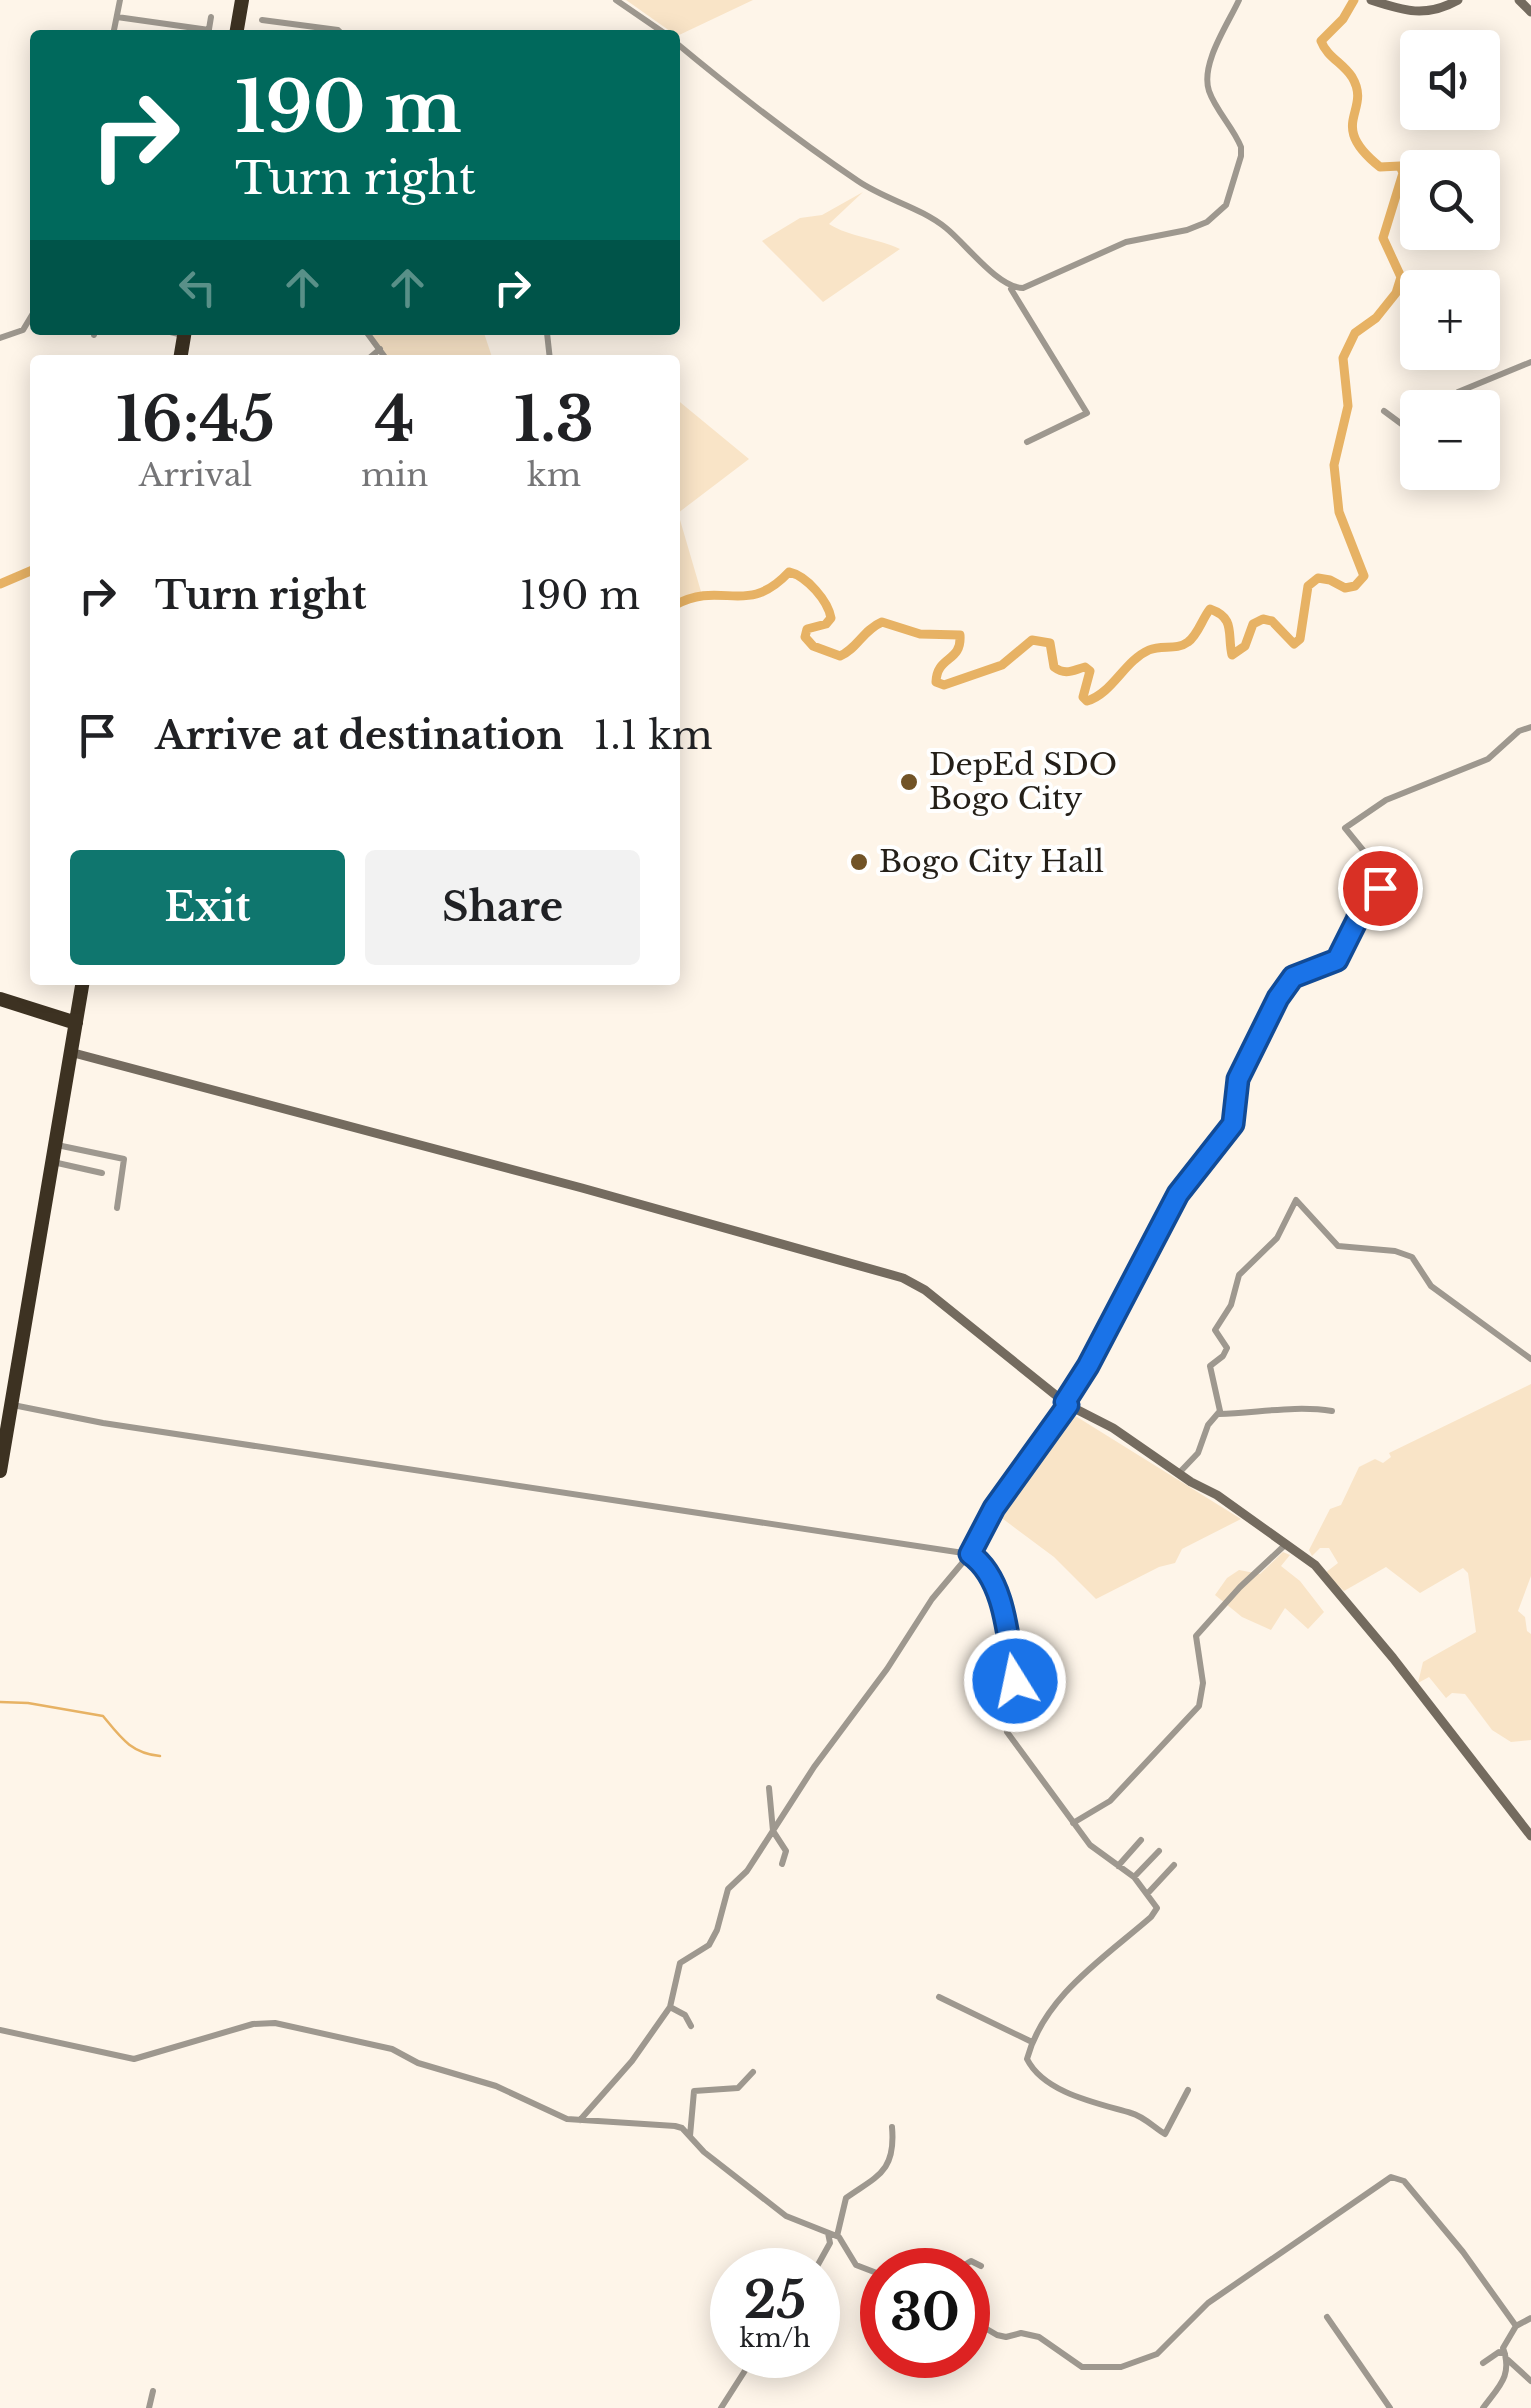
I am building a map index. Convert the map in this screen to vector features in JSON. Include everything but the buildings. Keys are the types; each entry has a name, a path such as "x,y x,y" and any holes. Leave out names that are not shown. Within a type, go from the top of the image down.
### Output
{"highway":[{"path":"237,30 242,0"},
{"path":"0,1471 81,985"},
{"path":"0,999 76,1023"}],"street":[{"path":"115,30 120,0"},
{"path":"616,0 660,30"},
{"path":"1013,288 1039,283 1126,242 1198,227 1226,205 1241,148 1210,96 1207,80 1210,64 1239,0"},
{"path":"1371,0 1422,13 1458,0"},
{"path":"1518,0 1531,12"},
{"path":"118,17 192,30"},
{"path":"209,30 211,17"},
{"path":"262,20 338,30"},
{"path":"680,46 754,107 861,183 945,226 1013,288"},
{"path":"1013,288 1010,290 1087,413 1027,442"},
{"path":"0,338 23,330 30,318"},
{"path":"369,335 384,355"},
{"path":"373,355 380,349"},
{"path":"1463,390 1531,362"},
{"path":"1384,411 1400,423"},
{"path":"579,2120 632,2061 670,2007 680,1964 708,1945 717,1930 728,1889 747,1872 823,1754 887,1669 932,1599 970,1554 994,1508 1067,1404 1184,1185 1233,1124 1238,1079 1278,998 1293,977 1337,960 1364,899 1384,884 1380,871 1346,828 1386,800 1488,759 1519,731 1531,726"},
{"path":"70,1052 598,1192 903,1278 925,1290 1067,1404 1113,1428 1217,1495 1315,1565 1531,1836"},
{"path":"55,1145 124,1159 116,1208"},
{"path":"52,1162 102,1173"},
{"path":"1179,1474 1198,1453 1214,1414 1220,1411 1210,1366 1223,1356 1226,1348 1215,1330 1231,1305 1239,1275 1277,1238 1296,1200 1338,1246 1412,1256 1431,1286 1531,1359"},
{"path":"12,1405 103,1423 970,1554 978,1560 998,1594 1007,1636 1015,1681 1004,1713 1006,1732 1077,1820 1082,1834 1134,1878 1157,1908 1074,1982 1032,2042 1027,2059 1035,2074 1048,2084 1114,2111 1134,2113 1165,2134 1188,2090"},
{"path":"1214,1414 1305,1407 1332,1411"},
{"path":"1077,1820 1110,1801 1199,1706 1203,1683 1196,1636 1285,1545"},
{"path":"769,1788 773,1831 786,1850 782,1864"},
{"path":"1118,1866 1140,1840"},
{"path":"1134,1878 1159,1851"},
{"path":"1148,1893 1174,1865"},
{"path":"939,1997 1032,2042"},
{"path":"670,2007 685,2015 691,2026"},
{"path":"0,2030 134,2058 253,2024 275,2022 392,2049 418,2064 496,2086 567,2119 675,2126 786,2216 837,2236 860,2266"},
{"path":"690,2137 694,2091 738,2088 753,2072"},
{"path":"837,2236 846,2198 882,2174 892,2153 892,2127"},
{"path":"990,2331 1006,2338 1021,2333 1039,2338 1082,2366 1121,2367 1157,2354 1208,2303 1392,2177 1404,2181 1464,2252 1516,2326"},
{"path":"827,2248 828,2232"},
{"path":"1327,2316 1390,2408"},
{"path":"1483,2408 1504,2379 1503,2348 1516,2326 1531,2318"},
{"path":"1483,2362 1499,2352 1531,2381"},
{"path":"721,2408 740,2378"},
{"path":"149,2408 153,2391"}],"shaded area":[{"path":"626,0 753,0 680,35 680,30 668,30"},
{"path":"863,192 829,224 900,249 823,302 762,241 800,218 822,215"},
{"path":"368,335 485,335 491,355 382,355"},
{"path":"680,402 749,459 680,511"},
{"path":"680,520 702,595 680,602"},
{"path":"1531,1384 1531,1576 1518,1611 1525,1617 1531,1634 1531,1740 1511,1742 1492,1730 1465,1694 1452,1693 1446,1698 1429,1677 1418,1683 1423,1662 1476,1632 1468,1573 1463,1568 1420,1593 1386,1567 1344,1591 1325,1573 1338,1563 1329,1548 1320,1548 1312,1556 1309,1550 1330,1509 1341,1505 1359,1467 1375,1459 1383,1463 1391,1457 1389,1453"},
{"path":"1069,1412 1241,1519 1182,1549 1175,1563 1096,1599 1054,1557 995,1513"},
{"path":"1283,1552 1290,1555 1281,1566 1300,1581 1324,1612 1308,1629 1285,1608 1271,1630 1242,1617 1215,1595 1227,1578 1239,1570 1260,1574"}],"waterway":[{"path":"680,603 707,595 760,593 789,572 809,584 829,611 831,618 826,624 807,629 805,637 813,646 840,656 882,622 920,634 960,635 957,650 937,673 936,682 944,685 1002,665 1032,640 1050,643 1058,670 1085,667 1090,671 1083,697 1087,701 1104,691 1140,655 1154,648 1188,642 1210,609 1227,622 1232,655 1245,646 1253,624 1263,619 1272,621 1294,644 1300,639 1308,586 1318,578 1345,588 1355,586 1364,576 1339,512 1334,465 1348,406 1343,358 1355,333 1376,318 1396,293 1401,277 1383,238 1403,173 1400,166 1380,167 1355,139 1357,89 1352,77 1321,41 1343,19 1354,0"},
{"path":"0,584 30,571"},
{"path":"0,1702 103,1716 134,1748 160,1756"}],"place":[{"name":"DepEd SDO Bogo City","path":"909,782"},
{"name":"Bogo City Hall","path":"859,862"}],"route":[{"path":"1015,1681 998,1594 978,1560 970,1554 994,1508 1068,1405 1065,1402 1189,1176 1233,1124 1238,1079 1278,998 1293,977 1337,960 1364,899 1380,888"}]}
